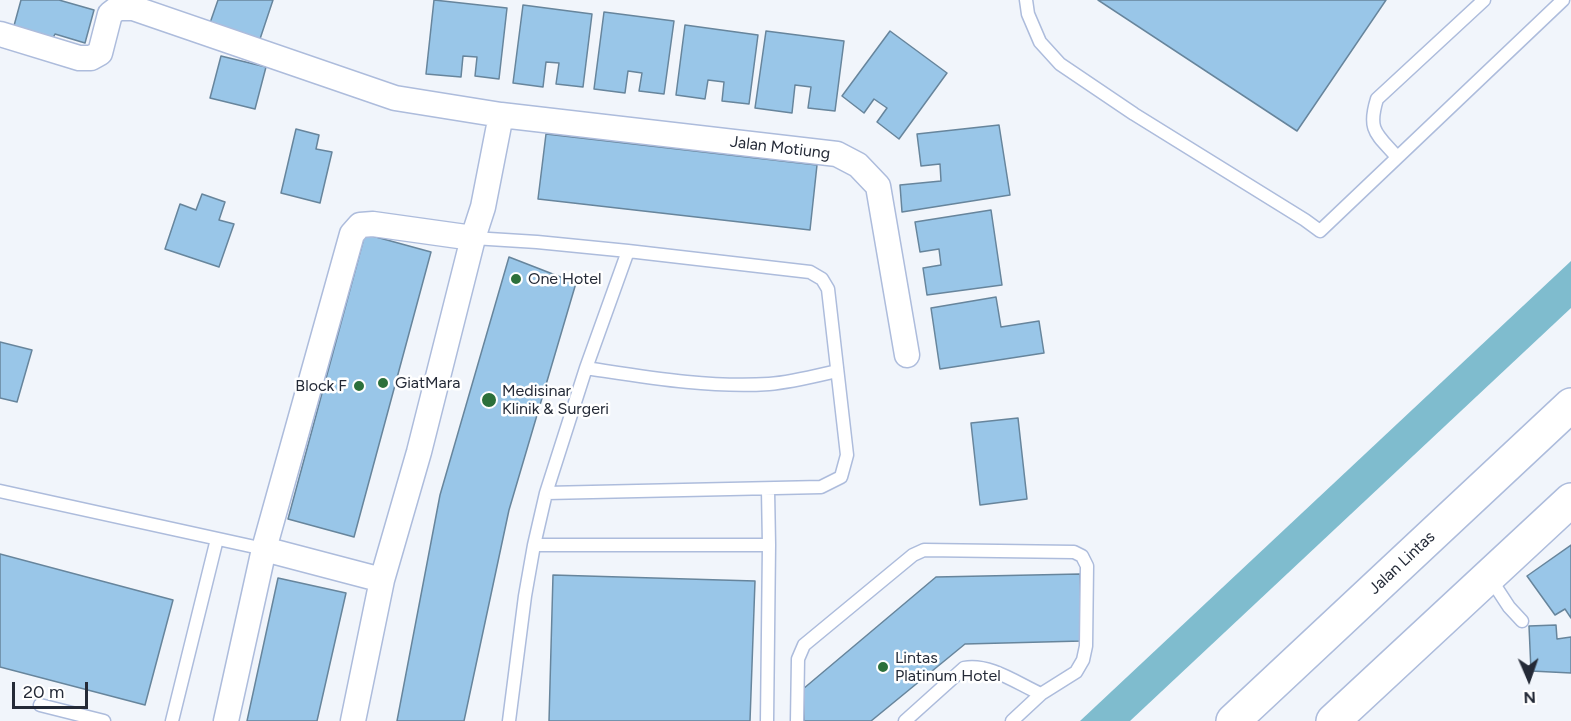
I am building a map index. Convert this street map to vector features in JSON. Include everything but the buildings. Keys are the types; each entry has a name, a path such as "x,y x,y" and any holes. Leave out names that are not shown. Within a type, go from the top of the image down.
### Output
{"highway":[{"name":"Jalan Lintas","path":"1233,721 1571,405"},
{"path":"1332,721 1571,500"}],"street":[{"name":"Jalan Motiung","path":"0,34 79,58 91,58 100,53 110,14 117,8 133,8 395,98 501,115 825,152 848,159 869,175 878,186 907,355"},
{"path":"353,721 382,580 419,452 488,186 501,115"},
{"path":"226,721 264,549 352,234 360,225 373,224 473,238"},
{"path":"264,549 382,580"}],"lane":[{"path":"1026,0 1028,15 1040,42 1060,64 1320,231 1563,0"},
{"path":"1397,157 1373,128 1372,114 1377,99 1484,0"},
{"path":"473,238 628,251 810,272 822,279 828,289 847,455 841,477 821,487 768,490 546,493"},
{"path":"509,721 534,545 546,493 586,368 628,251"},
{"path":"586,368 717,384 769,384 837,371"},
{"path":"767,721 770,545 768,490"},
{"path":"0,491 264,549"},
{"path":"172,721 217,539"},
{"path":"534,545 770,545"},
{"path":"797,721 798,659 804,645 913,555 924,550 1074,552 1082,556 1087,566 1086,646 1083,660 1076,672 1041,694 1012,721"},
{"path":"1488,575 1509,607 1522,621"},
{"path":"905,721 964,668 975,666 986,669 1041,694"},
{"path":"40,705 104,721"}],"water":[{"path":"1571,261 1571,308 1130,721 1080,721"}],"place":[{"name":"One Hotel","path":"516,279"},
{"name":"GiatMara","path":"383,383"},
{"name":"Block F","path":"359,386"},
{"name":"Medisinar Klinik & Surgeri","path":"489,400"},
{"name":"Lintas Platinum Hotel","path":"883,667"}]}
